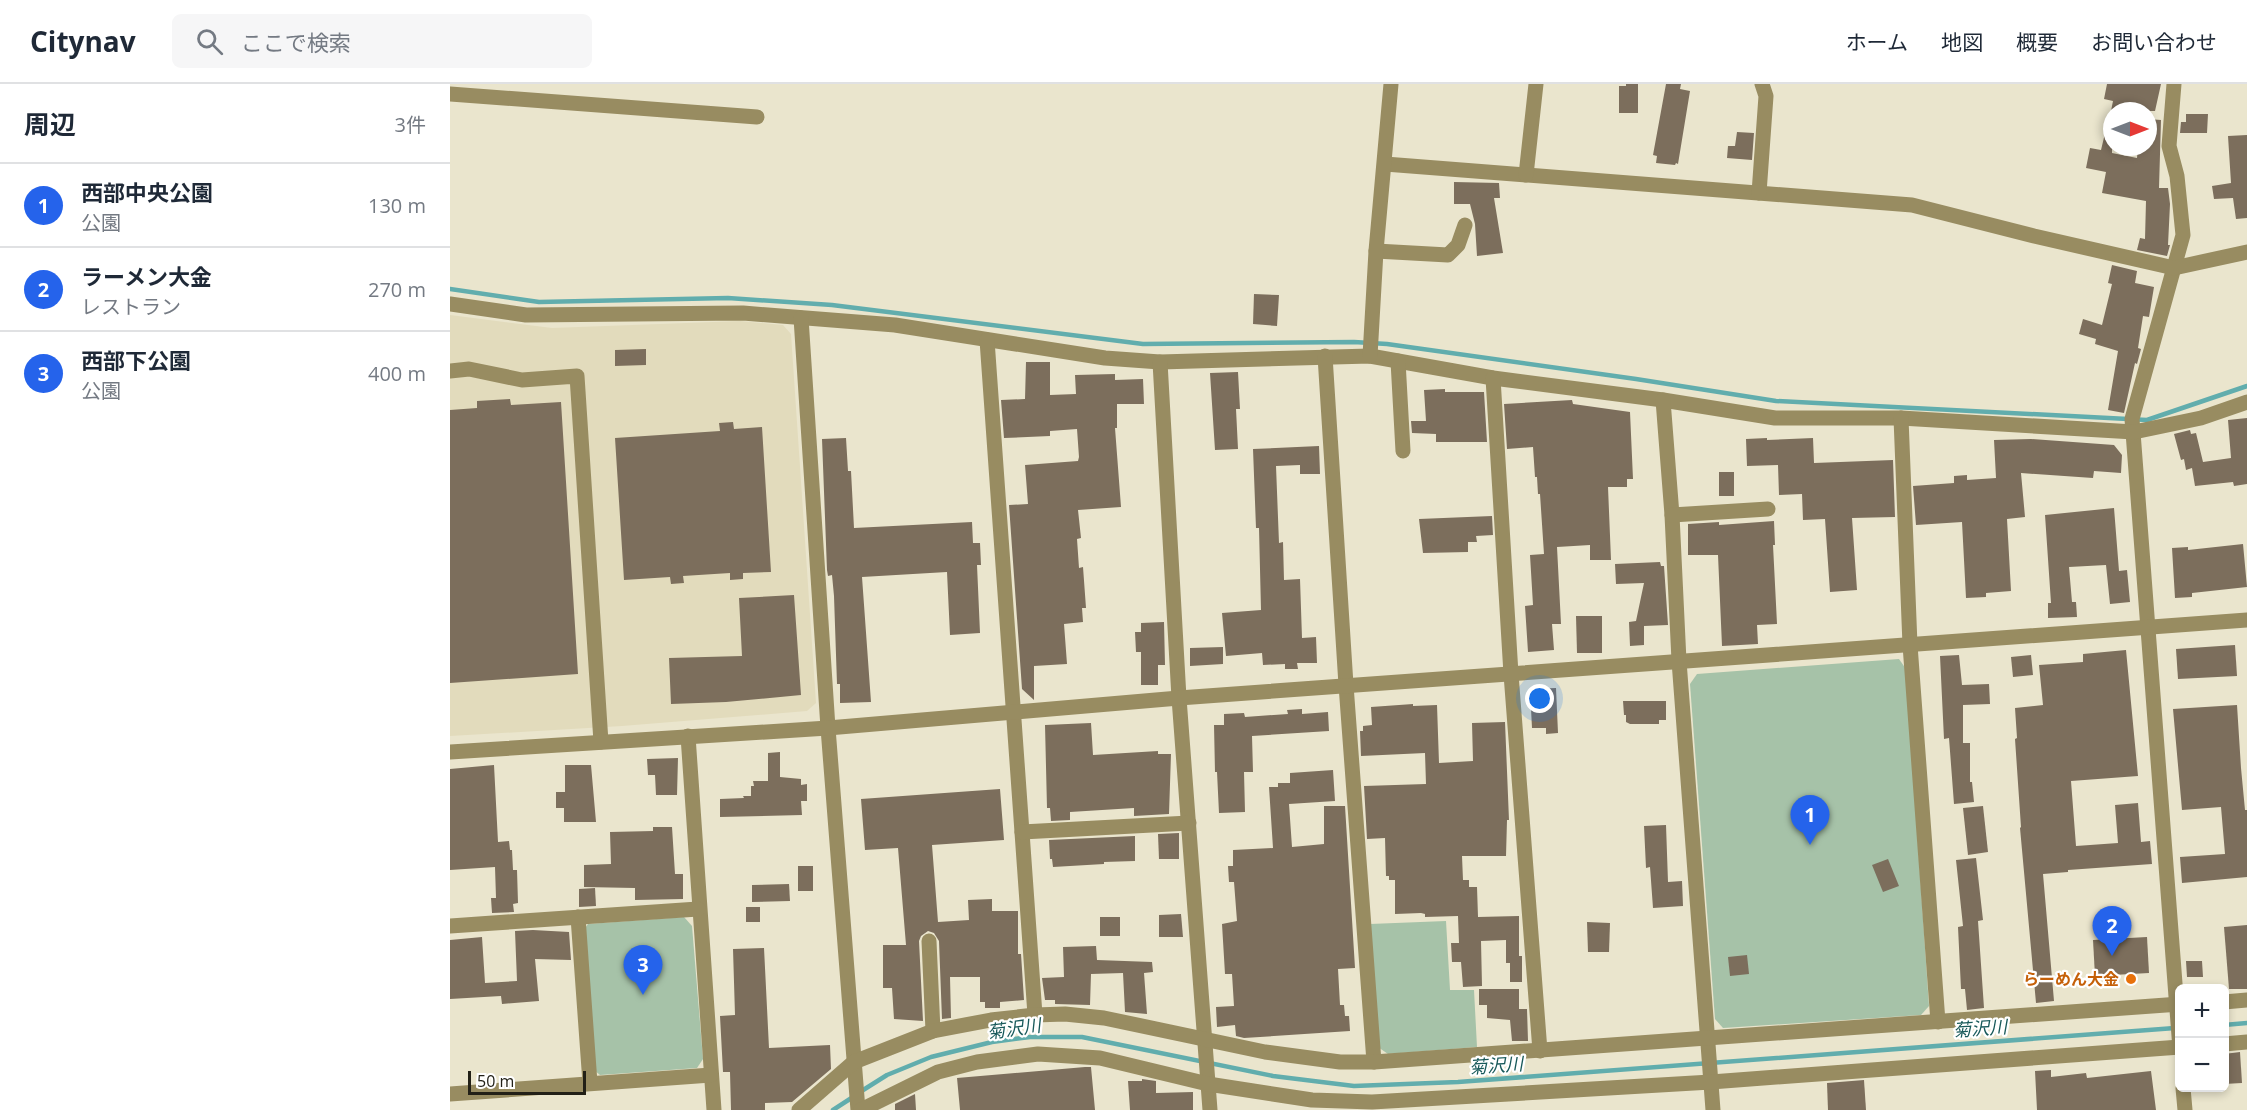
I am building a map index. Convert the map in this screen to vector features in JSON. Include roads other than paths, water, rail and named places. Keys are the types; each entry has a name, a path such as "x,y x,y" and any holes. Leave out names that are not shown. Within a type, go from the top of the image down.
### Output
{"street":[{"path":"1370,356 1376,251 1391,84"},
{"path":"1526,175 1536,84"},
{"path":"1759,193 1766,96 1762,84"},
{"path":"2174,84 2169,146 2177,176 2183,235 2132,420 2176,984"},
{"path":"450,94 757,117"},
{"path":"1385,165 1911,205 2174,268 2247,252"},
{"path":"1376,251 1448,255 1458,245 1465,225"},
{"path":"450,304 526,315 743,313 894,325 1105,358 1160,362 1370,356 1493,378 1663,400 1775,418 1901,418 2134,432 2201,418 2247,402"},
{"path":"801,318 828,728 859,1109 938,1072 977,1062 1038,1054 1100,1058 1312,1100 1372,1102 1711,1077 2175,1048"},
{"path":"987,340 1035,1015"},
{"path":"1326,356 1374,1062"},
{"path":"1398,361 1403,451"},
{"path":"1160,362 1179,698 1210,1110"},
{"path":"450,371 469,369 522,380 577,376 602,742"},
{"path":"1493,378 1511,674 1540,1051"},
{"path":"1663,400 1672,515 1679,661 1713,1110"},
{"path":"1901,418 1910,645 1938,1022"},
{"path":"1672,515 1768,509"},
{"path":"450,752 828,728 1347,685 2247,620"},
{"path":"688,736 698,909 714,1110"},
{"path":"1022,832 1189,823"},
{"path":"450,926 698,909"},
{"path":"578,917 591,1083"},
{"path":"929,940 933,1030"},
{"path":"2229,1002 2247,1000"},
{"path":"799,1110 855,1067 933,1030 1035,1015 1104,1018 1205,1045 1340,1062 1374,1062 1708,1043 1938,1022 2175,1004"},
{"path":"2229,1044 2247,1042"},
{"path":"450,1094 711,1075"},
{"path":"2183,1092 2184,1110"}],"waterway":[{"path":"450,289 539,302 728,298 832,305 1143,344 1354,342 1387,344 1776,401 2147,420 2247,386"},
{"name":"菊沢川","path":"2229,1025 2247,1023"},
{"name":"菊沢川","path":"860,1092 887,1075 931,1057 992,1042 1030,1037 1082,1037 1273,1076 1354,1086 1458,1082 2175,1028"},
{"name":"菊沢川","path":"833,1110 853,1097"}],"place":[{"name":"西部中央公園","path":"1810,845"},
{"name":"ラーメン大金","path":"2112,956"},
{"name":"らーめん大金","path":"2131,979"},
{"name":"西部下公園","path":"643,995"}]}
